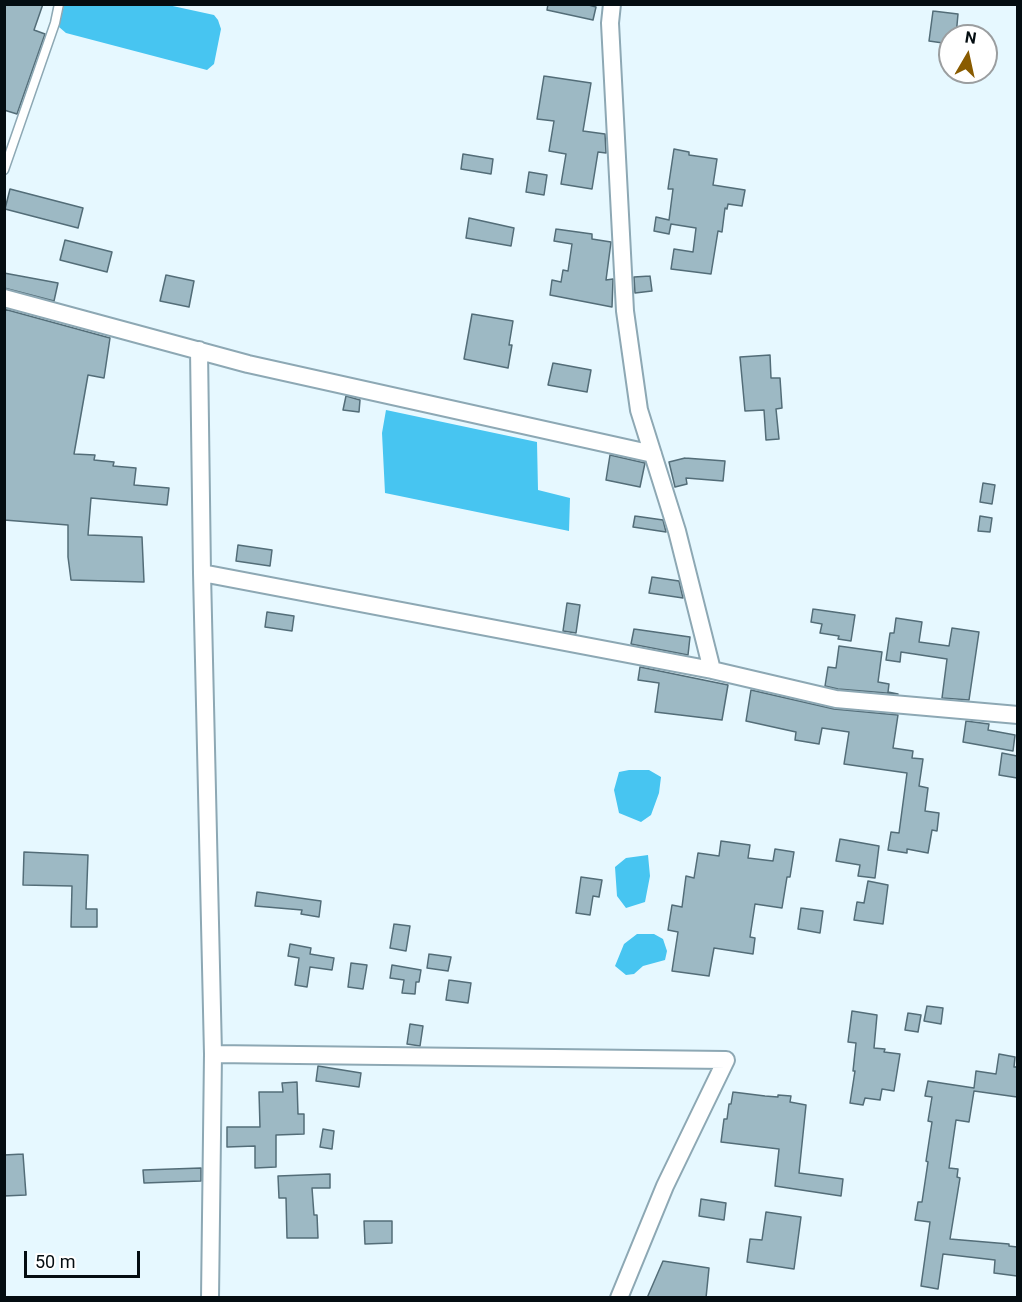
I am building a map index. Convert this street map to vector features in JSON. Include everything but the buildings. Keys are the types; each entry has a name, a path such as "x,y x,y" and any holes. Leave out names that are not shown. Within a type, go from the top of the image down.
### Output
{"street":[{"path":"612,4 610,23 625,311 639,410 677,531 712,670"},
{"path":"4,298 248,364 653,454"},
{"path":"199,350 213,1054 210,1298"},
{"path":"202,573 712,670 836,699 1017,715"},
{"path":"213,1054 726,1060 664,1186 619,1298"}],"lane":[{"path":"4,170 55,24 59,4"}],"water":[{"path":"64,5 168,5 214,15 218,20 221,29 214,64 207,70 66,33 59,27"},
{"path":"386,410 537,442 538,490 570,498 569,531 385,493 382,433"},
{"path":"649,770 661,777 659,793 651,815 641,822 619,813 614,790 619,772"},
{"path":"648,855 650,876 645,902 626,908 617,896 615,867 626,858"},
{"path":"637,934 654,934 663,939 667,951 665,960 643,966 634,974 626,975 615,966 624,944"}]}
